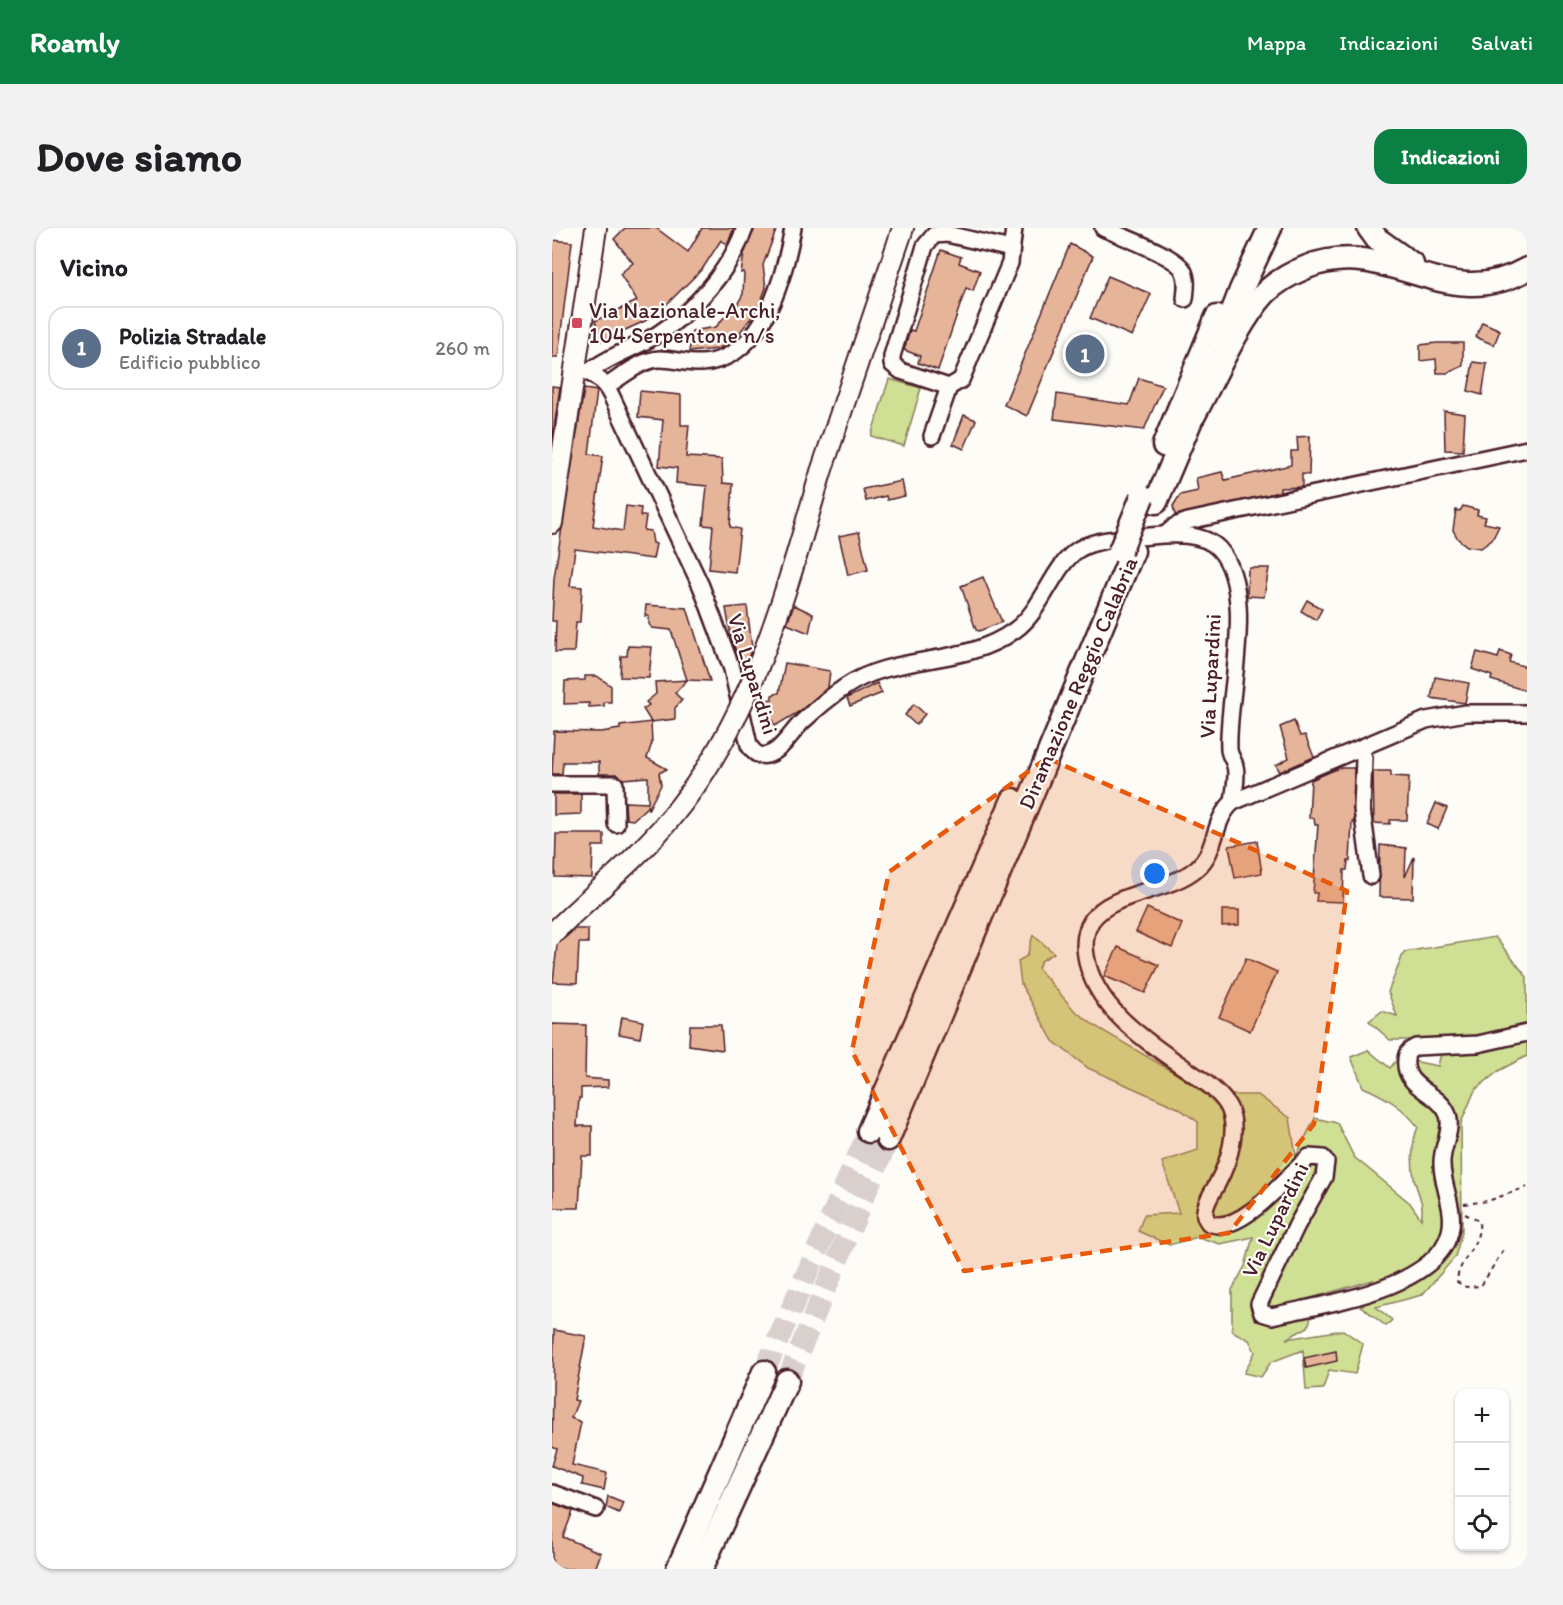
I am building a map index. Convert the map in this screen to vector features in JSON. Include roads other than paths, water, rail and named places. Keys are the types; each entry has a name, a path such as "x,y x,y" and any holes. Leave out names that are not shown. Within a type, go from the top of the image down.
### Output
{"highway":[{"name":"Diramazione Reggio Calabria","path":"1149,500 1194,415 1241,290 1270,228"},
{"path":"1369,228 1394,254 1447,283"},
{"name":"Diramazione Reggio Calabria","path":"879,1135 1149,500 1253,233"},
{"path":"1194,415 1252,309 1266,292 1298,270 1335,259 1370,259 1447,283 1463,285 1489,283 1527,269"},
{"path":"678,1569 764,1372"},
{"path":"701,1569 787,1381"}],"main road":[{"path":"552,523 582,370 596,228"},
{"path":"552,934 638,855 658,833 694,786 729,731 762,663 821,472 903,228"}],"street":[{"path":"582,370 659,333 686,313 719,275 745,228"},
{"path":"607,386 654,360 701,363 721,359 745,346 764,320 783,267 793,228"},
{"path":"932,436 949,387 962,380 1010,263 1014,228"},
{"path":"1103,228 1173,261 1183,269 1187,282 1185,299"},
{"path":"949,387 901,370 892,364 892,356 925,246 934,235 947,234 1011,249"},
{"name":"Via Lupardini","path":"582,370 607,386 701,586 732,669 745,733 753,751 758,754 764,755 776,751 802,722 834,695 872,671 977,650 1012,633 1034,612 1063,566 1080,549 1104,542 1166,534 1202,538 1212,543 1226,559 1236,595 1238,627 1228,751 1236,767 1233,802 1223,810 1212,846 1197,868 1155,890 1119,901 1103,910 1092,921 1085,946 1094,986 1109,1003 1139,1036 1200,1078 1228,1105 1233,1126 1230,1154 1224,1171 1208,1200 1206,1218 1216,1226 1233,1221 1276,1191 1309,1157 1323,1158 1327,1166 1324,1177 1297,1225 1259,1304 1262,1313 1272,1316 1384,1288 1408,1277 1438,1254 1450,1232 1450,1211 1442,1166 1442,1151 1449,1124 1442,1106 1412,1080 1407,1072 1406,1055 1410,1049 1416,1047 1478,1044 1527,1033"},
{"path":"1166,534 1175,526 1188,521 1527,449"},
{"path":"1233,802 1406,728 1448,714 1527,713"},
{"path":"1361,748 1364,758 1362,809 1371,876"},
{"path":"552,784 615,784 616,824"},
{"path":"552,1493 596,1509"}],"tunnel":[{"path":"764,1372 869,1131"},
{"path":"787,1381 888,1139"}],"place":[{"name":"Via Nazionale-Archi, 104 Serpentone n/s","path":"577,323"},
{"name":"Polizia Stradale","path":"1085,354"}]}
